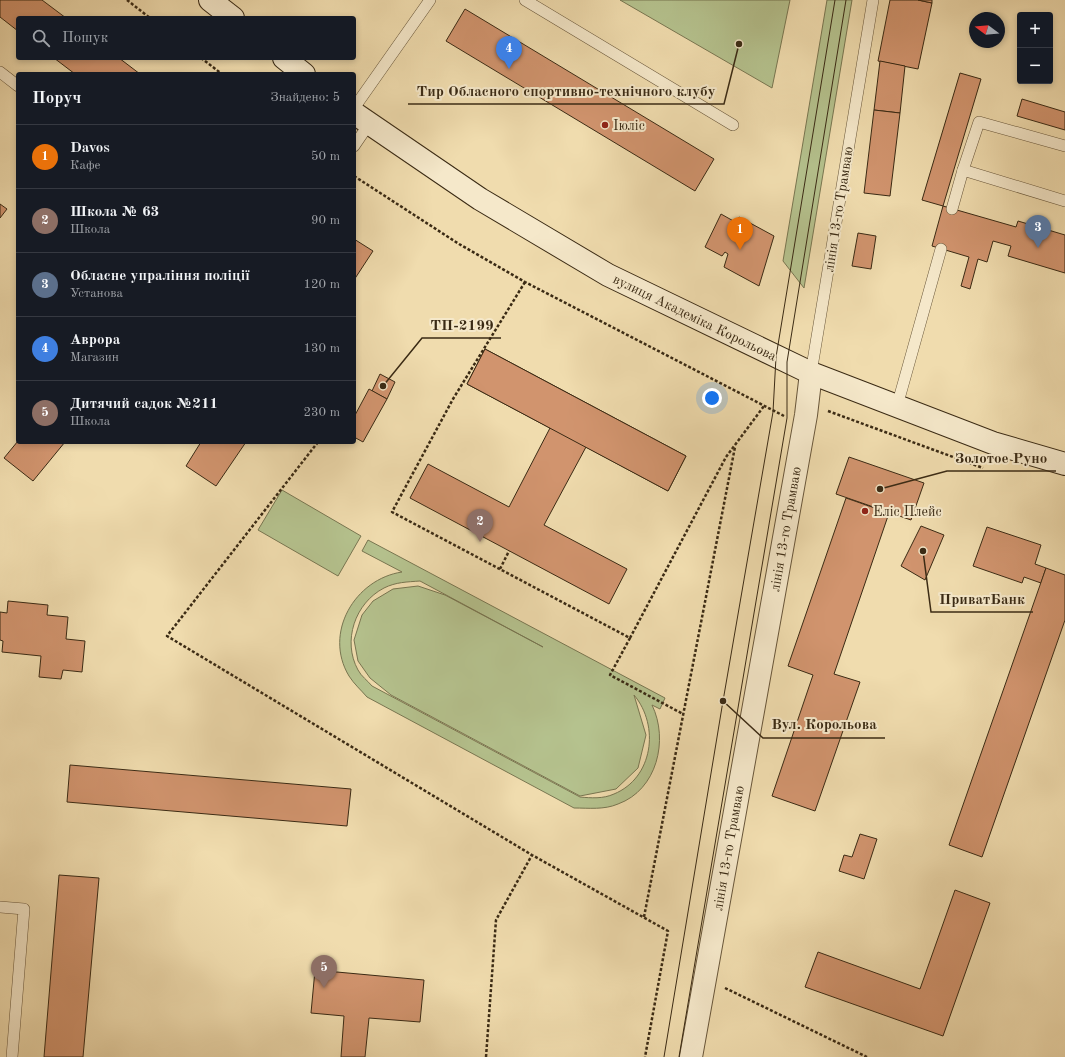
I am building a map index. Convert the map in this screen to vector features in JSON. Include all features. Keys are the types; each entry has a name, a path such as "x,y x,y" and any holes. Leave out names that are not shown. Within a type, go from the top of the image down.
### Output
{"main road":[{"path":"210,0 230,16"},
{"path":"286,60 302,72"},
{"name":"вулиця Академіка Корольова","path":"361,119 480,199 608,274 811,373 992,443 1065,464"},
{"name":"лінія 13-го Трамваю","path":"691,1057 806,415 811,373"}],"lane":[{"path":"356,105 430,0"},
{"path":"526,0 733,125"},
{"name":"лінія 13-го Трамваю","path":"811,373 873,0"},
{"path":"0,72 16,84"},
{"path":"356,138 361,119"},
{"path":"952,209 979,122 1065,146"},
{"path":"963,170 1065,201"},
{"path":"898,406 941,249"},
{"path":"0,907 24,909 12,1057"}],"path":[{"path":"127,0 147,16"},
{"path":"204,60 219,72"},
{"path":"356,177 459,244 526,282 764,406 735,447 726,457 610,676 683,714"},
{"path":"526,282 453,399 392,512 630,638"},
{"path":"828,411 983,468"},
{"path":"316,444 167,636 532,855 668,930 645,1057"},
{"path":"644,917 735,447"},
{"path":"500,569 509,551"},
{"path":"486,1057 496,920 532,855"},
{"path":"705,979 867,1057"}],"green space":[{"path":"620,0 790,0 772,88"},
{"path":"827,0 852,0 804,288 783,261"},
{"path":"282,490 361,536 338,576 258,530"},
{"path":"368,540 665,698 660,709 652,705 657,719 659,748 656,762 650,776 642,788 631,797 613,806 574,808 367,697 349,676 342,659 340,643 342,626 348,610 370,585 385,577 402,572 362,551","holes":["420,581 543,647 445,595 418,586 393,589 373,601 362,615 354,640 358,661 370,678 391,695 580,796 616,789 638,768 646,735 634,695 642,707 647,721 649,736 648,750 644,764 637,776 627,786 610,796 593,798 580,797 372,686 359,672 353,659 351,647 354,624 365,603 384,588 402,583"]}],"building":[{"path":"0,0 42,0 63,16 16,16 16,29 0,17"},
{"path":"890,0 918,0 932,3 918,69 878,61"},
{"path":"918,0 932,0 932,3"},
{"path":"465,9 714,159 695,191 446,41"},
{"path":"57,60 122,60 137,72 72,72"},
{"path":"880,61 905,66 900,113 874,110"},
{"path":"960,73 981,79 943,206 922,200"},
{"path":"1022,99 1065,112 1065,130 1017,116"},
{"path":"874,110 900,113 890,196 864,193"},
{"path":"0,204 7,209 0,218"},
{"path":"943,206 1016,227 1018,221 1065,235 1065,273 1008,256 1011,246 993,241 987,262 978,259 970,289 961,286 969,257 932,246"},
{"path":"721,214 737,223 739,217 774,236 759,286 724,267 728,254 725,252 722,256 705,247"},
{"path":"858,233 876,236 871,269 852,266"},
{"path":"356,240 373,251 356,277"},
{"path":"485,349 686,456 668,491 586,447 544,525 627,569 609,604 410,498 428,464 509,507 550,428 467,384"},
{"path":"485,349 686,456 668,491 467,384"},
{"path":"380,374 395,382 387,399 372,391"},
{"path":"369,389 387,399 363,442 356,438 356,413"},
{"path":"16,443 63,444 33,481 4,458"},
{"path":"200,444 245,444 216,486 186,466"},
{"path":"849,457 924,483 911,520 836,494"},
{"path":"846,498 889,513 834,674 860,682 815,811 772,796 813,675 788,666"},
{"path":"921,526 944,535 925,580 901,566"},
{"path":"987,527 1041,545 1035,564 1046,568 1041,583 1024,577 1022,583 973,566"},
{"path":"1046,568 1065,575 1065,620 982,857 949,845"},
{"path":"8,601 48,605 47,615 68,617 66,639 85,641 82,672 63,670 61,679 39,677 41,656 2,652 3,641 0,640 0,612 7,613"},
{"path":"70,765 351,789 347,826 67,802"},
{"path":"860,834 877,839 864,879 839,871 844,855 852,857"},
{"path":"59,875 99,878 83,1057 44,1057"},
{"path":"955,890 990,903 943,1036 805,987 818,952 920,989"},
{"path":"315,970 424,980 420,1022 369,1018 365,1057 341,1057 344,1016 311,1013"}],"tram line":[{"path":"664,1057 773,412 776,357 835,0"},
{"path":"679,1057 787,418 787,362 846,0"}],"place":[{"name":"Тир Обласного спортивно-технічного клубу","path":"739,44"},
{"name":"Аврора","path":"509,69"},
{"name":"Іюліс","path":"605,125"},
{"name":"Обласне упраління поліції","path":"1038,248"},
{"name":"Davos","path":"740,250"},
{"name":"ТП-2199","path":"383,386"},
{"name":"Золотое Руно","path":"880,489"},
{"name":"Еліс Плейс","path":"865,511"},
{"name":"Школа № 63","path":"480,542"},
{"name":"ПриватБанк","path":"923,551"},
{"name":"Вул. Корольова","path":"723,701"},
{"name":"Дитячий садок №211","path":"324,988"}]}
